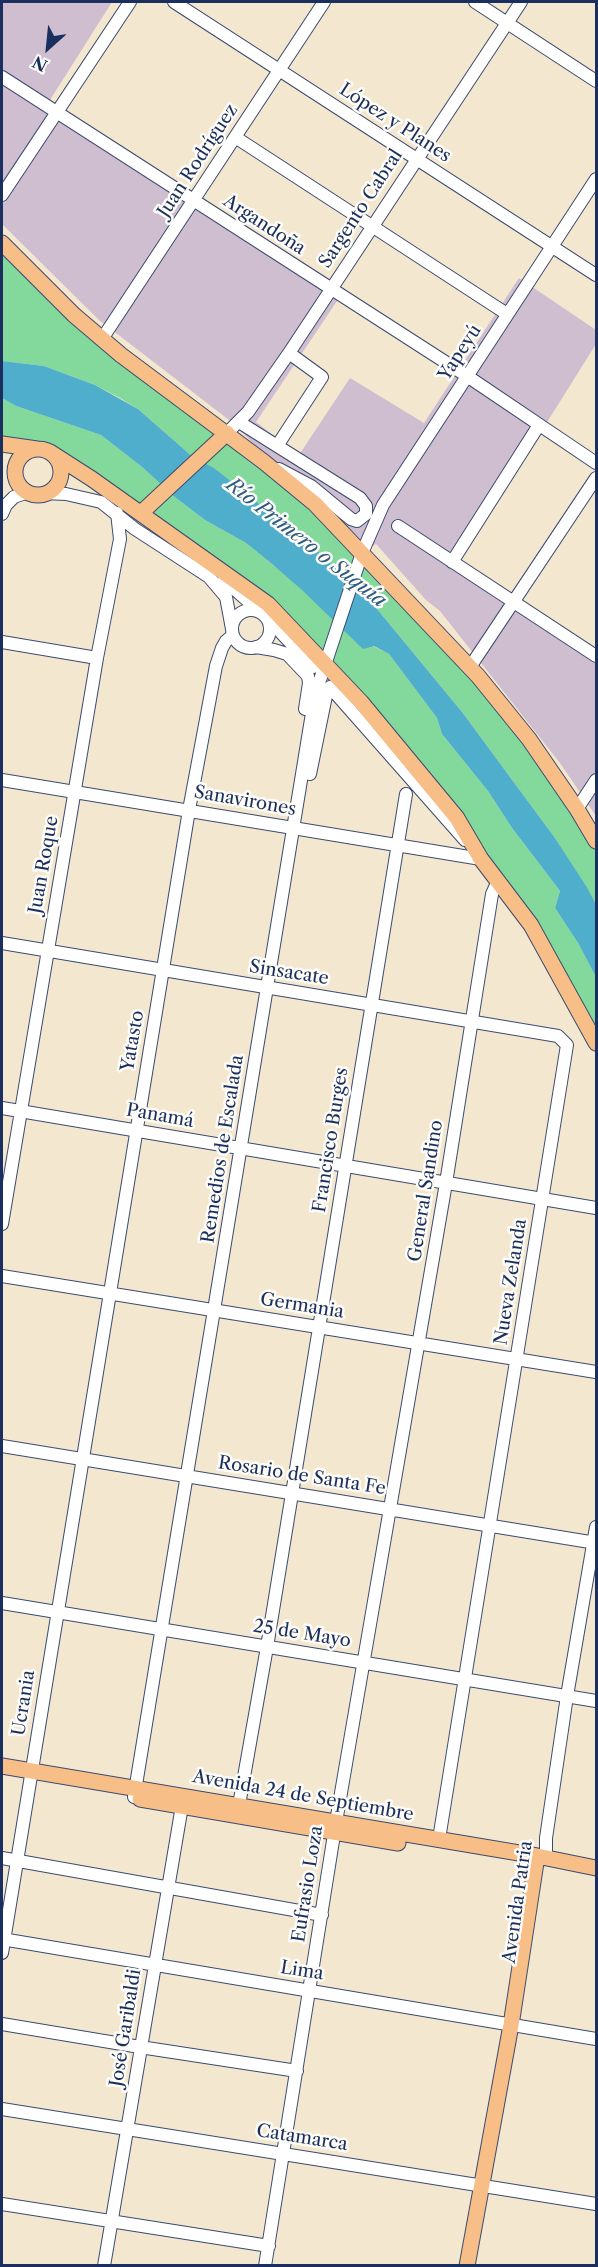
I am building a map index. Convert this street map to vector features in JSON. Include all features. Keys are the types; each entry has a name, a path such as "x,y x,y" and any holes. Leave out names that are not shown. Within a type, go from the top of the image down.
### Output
{"main road":[{"path":"2,243 74,315 102,339 227,433 315,504 471,667 529,740 597,841"},
{"path":"141,513 227,433"},
{"path":"2,444 44,451 92,479 268,604 318,666 361,702 450,809 481,859 534,930 597,1043"},
{"path":"44,451 59,463 60,478 57,485 44,494 28,492 18,481 16,467 24,454 44,451"},
{"name":"Avenida 24 de Septiembre","path":"2,1766 30,1776"},
{"name":"Avenida 24 de Septiembre","path":"2,1776 30,1776 538,1861 597,1868"},
{"name":"Avenida 24 de Septiembre","path":"183,1801 239,1805 335,1827 439,1839 538,1861"},
{"name":"Avenida Patria","path":"467,2265 486,2187 515,2026 538,1861"},
{"name":"Avenida Patria","path":"477,2265 486,2187"}],"street":[{"path":"2,195 130,2"},
{"name":"López y Planes","path":"174,2 597,275"},
{"name":"Juan Rodríguez","path":"102,339 324,2"},
{"path":"475,2 597,81"},
{"name":"Sargento Cabral","path":"227,433 239,422 289,353 521,2"},
{"name":"Argandoña","path":"2,77 467,376 597,463"},
{"path":"235,136 507,314"},
{"name":"Yapeyú","path":"318,666 383,505 597,178"},
{"path":"277,446 322,376 289,353"},
{"path":"239,422 360,498 366,506 364,517 357,521 351,519 302,480 264,462"},
{"path":"452,562 539,425"},
{"path":"471,667 597,478"},
{"path":"2,512 14,497 28,492"},
{"path":"44,494 66,494 94,500 117,513 135,529 214,582 226,597 232,632 240,644 245,647 274,650 318,666"},
{"name":"Juan Roque","path":"2,1216 97,658 120,539 117,513"},
{"path":"398,526 597,656"},
{"path":"182,543 318,666"},
{"path":"232,632 235,618 239,613 244,610 257,609"},
{"path":"256,647 267,640 270,635 271,622"},
{"name":"Yatasto","path":"82,1459 189,810 216,666 232,632"},
{"path":"2,642 97,658"},
{"name":"Remedios de Escalada","path":"294,828 290,797 309,683 318,666"},
{"name":"Remedios de Escalada","path":"188,1476 294,828 318,666"},
{"name":"Remedios de Escalada","path":"294,828 303,807 327,691 330,687 481,859"},
{"name":"Sanavirones","path":"2,780 481,859"},
{"path":"577,809 597,780"},
{"name":"Francisco Burges","path":"239,1805 267,1647 406,794"},
{"name":"General Sandino","path":"391,1509 446,1183 470,1021 492,894 498,880"},
{"name":"Sinsacate","path":"2,944 558,1036 567,1045"},
{"name":"Nueva Zelanda","path":"439,1839 567,1045"},
{"name":"Panamá","path":"2,1108 597,1208"},
{"name":"Germania","path":"2,1276 597,1372"},
{"name":"Rosario de Santa Fe","path":"2,1446 595,1543"},
{"name":"Ucrania","path":"2,1953 82,1459"},
{"path":"134,1793 188,1476"},
{"name":"Eufrasio Loza","path":"265,2265 335,1827 391,1509"},
{"name":"Avenida Patria","path":"538,1861 546,1838 567,1696 597,1527"},
{"name":"25 de Mayo","path":"2,1603 597,1701"},
{"name":"José Garibaldi","path":"105,2265 183,1801"},
{"path":"2,1858 322,1915"},
{"name":"Lima","path":"3,1939 597,2039"},
{"path":"2,2024 297,2071"},
{"name":"Catamarca","path":"2,2109 597,2204"},
{"path":"2,2204 269,2246"}],"shaded area":[{"path":"2,2 112,2 50,100 345,289 256,422 299,455 350,378 424,423 519,278 596,330 596,344 460,561 596,650 596,816 560,763 440,611 426,600 376,544 362,553 233,423 99,320 2,224"}],"green space":[{"path":"2,243 74,315 264,462 470,667 596,841 596,904 555,838 462,712 368,598 313,547 194,458 138,409 120,398 95,385 44,366 2,361"},
{"path":"2,398 16,406 101,435 142,467 176,498 205,520 246,543 373,646 389,654 437,718 442,734 488,791 512,828 560,891 555,908 578,943 596,977 596,1043 531,925 268,604 37,449 2,444"}],"water":[{"name":"Río Primero o Suquía","path":"2,361 44,366 95,385 138,409 194,458 214,468 313,547 368,598 462,712 555,838 586,886 596,904 596,977 578,943 555,908 560,891 512,828 488,791 442,734 437,718 389,654 374,646 363,649 272,564 246,543 205,520 101,435 16,406 2,398"}]}
